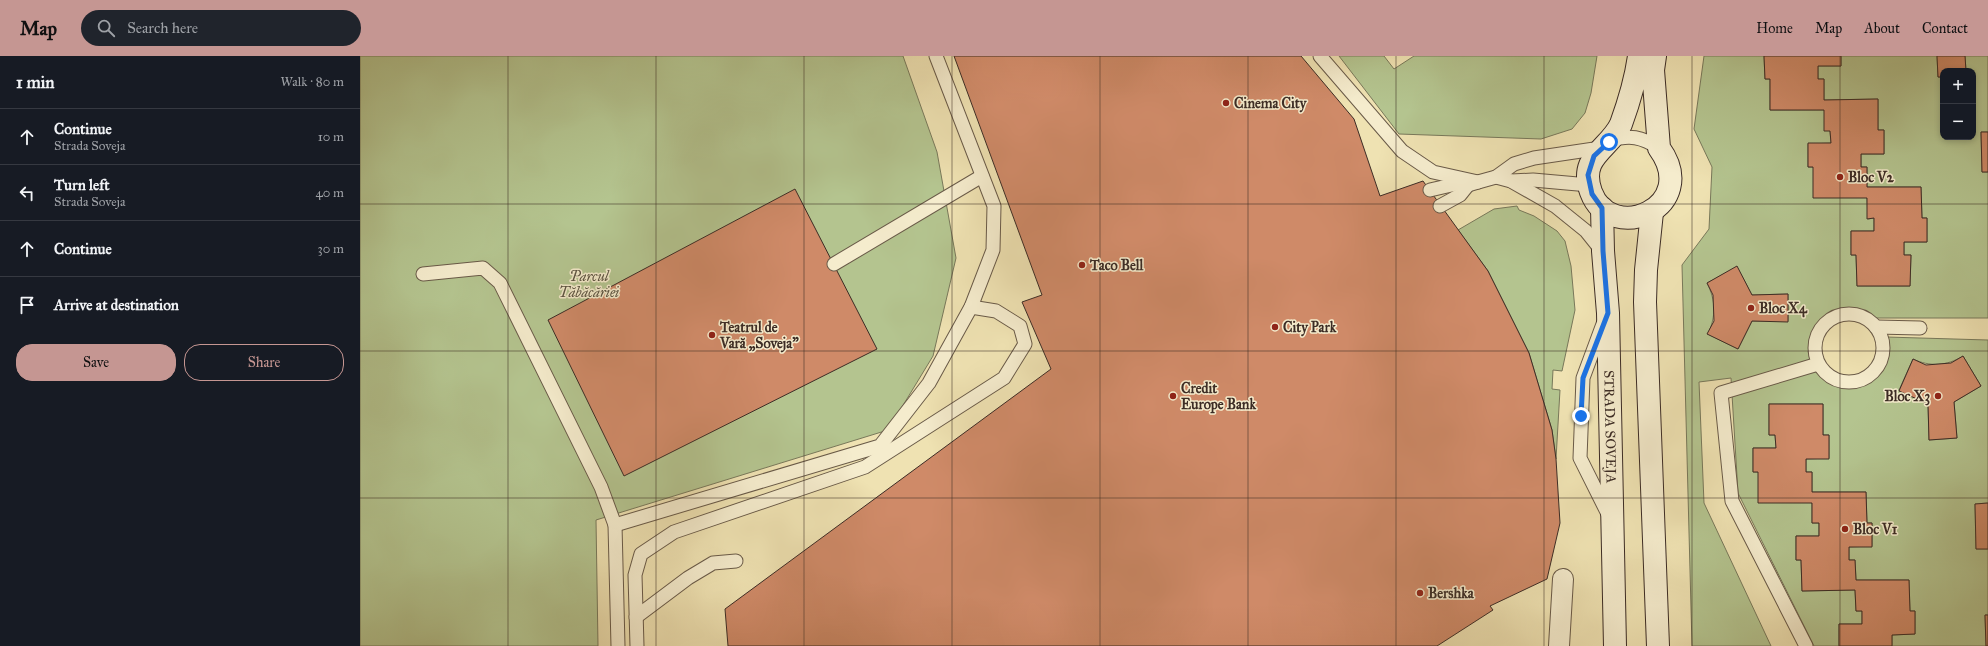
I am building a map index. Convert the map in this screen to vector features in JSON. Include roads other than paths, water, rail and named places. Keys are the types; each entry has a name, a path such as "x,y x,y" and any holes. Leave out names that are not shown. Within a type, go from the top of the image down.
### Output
{"main road":[{"path":"1640,56 1637,72 1620,124 1590,165 1589,185 1596,201 1602,208 1613,215 1626,218 1639,217 1652,212 1661,204 1667,194 1671,182 1670,169 1666,158 1659,148 1653,70 1655,56"},
{"name":"STRADA SOVEJA","path":"1602,208 1603,251 1608,313 1615,646"},
{"path":"1652,212 1646,270 1645,302 1658,646"}],"street":[{"path":"1559,646 1563,579"}],"lane":[{"path":"615,525 880,446 929,383 971,307 993,250 994,206 936,56"},
{"path":"1320,56 1402,151 1433,172 1473,184"},
{"path":"1430,190 1456,184 1473,184 1496,177 1514,164 1524,160 1605,145 1621,137 1635,136 1648,140 1659,148"},
{"path":"834,264 982,176"},
{"path":"1496,177 1511,181 1555,206 1586,231 1603,251"},
{"path":"1511,181 1533,180 1589,185"},
{"path":"1440,206 1460,195 1473,184"},
{"path":"424,274 483,268 500,283 601,487 615,525 618,646"},
{"path":"637,646 635,575 641,554 674,532 865,467 1004,378 1025,344 1020,326 996,311 971,307"},
{"path":"1608,313 1583,378 1580,458 1612,522"},
{"path":"1848,314 1857,315 1868,320 1876,327 1883,347 1882,359 1876,370 1867,378 1854,383 1842,382 1828,375 1818,364 1814,352 1815,340 1825,323 1837,316 1848,314"},
{"path":"1876,327 1920,328"},
{"path":"1806,646 1732,501 1721,393 1818,364"},
{"path":"636,617 688,578 713,563 736,561"}],"place":[{"name":"Cinema City","path":"1226,103"},
{"name":"Bloc V2","path":"1840,177"},
{"name":"Taco Bell","path":"1082,265"},
{"name":"Bloc X4","path":"1751,308"},
{"name":"City Park","path":"1275,327"},
{"name":"Teatrul de Vară „Soveja”","path":"712,335"},
{"name":"Credit Europe Bank","path":"1173,396"},
{"name":"Bloc X3","path":"1938,396"},
{"name":"Bloc V1","path":"1845,529"},
{"name":"Bershka","path":"1420,593"}],"park label":[{"name":"Parcul Tăbăcăriei","path":"589,284"}]}
